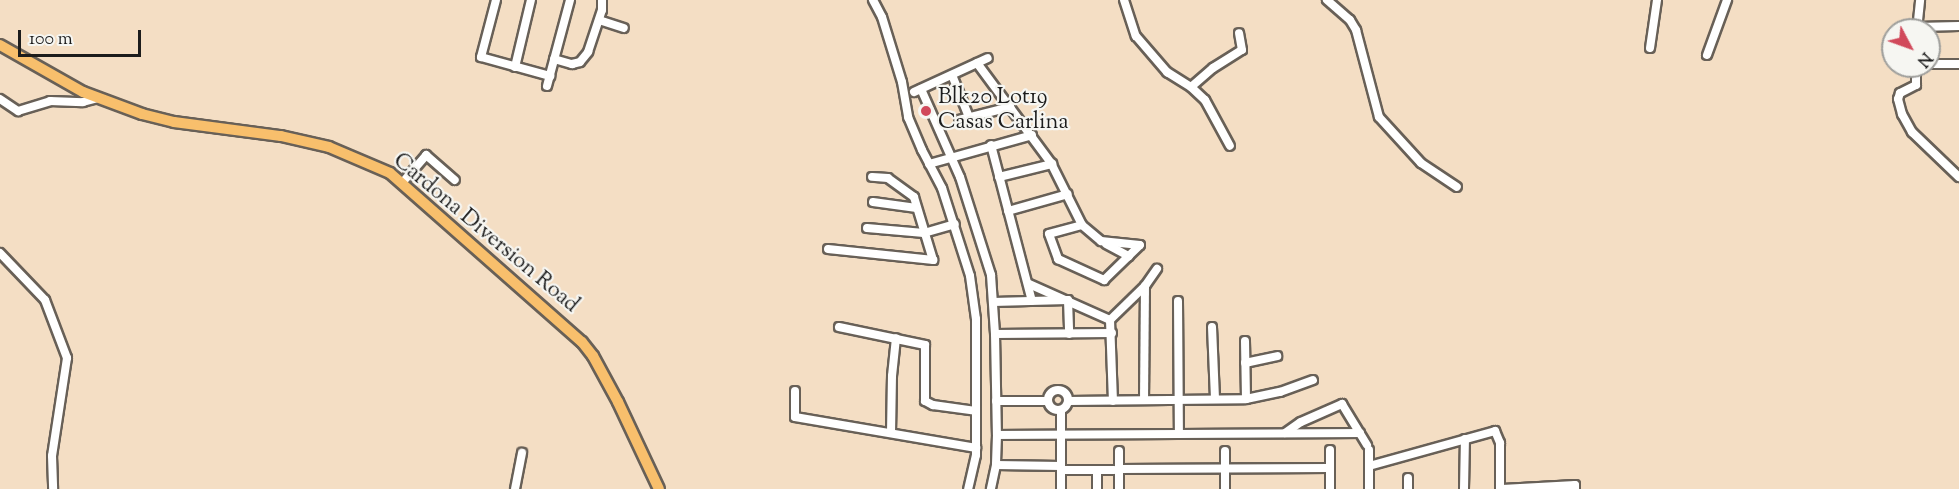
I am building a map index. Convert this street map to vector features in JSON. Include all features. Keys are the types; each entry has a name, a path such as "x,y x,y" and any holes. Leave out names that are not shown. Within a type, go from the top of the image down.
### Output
{"main road":[{"name":"Cardona Diversion Road","path":"0,45 56,78 99,98 142,114 174,122 281,136 328,147 374,165 402,183 582,342 593,356 618,402 659,489"}],"street":[{"path":"496,0 481,57 550,76"},
{"path":"515,67 531,0"},
{"path":"547,86 570,0"},
{"path":"554,59 572,64 580,62 588,52 599,20 602,0"},
{"path":"873,0 882,17 902,82 908,117 942,188 970,276 976,319 976,448 968,489"},
{"path":"1124,0 1136,36 1167,72 1191,87 1205,100 1216,116 1230,146"},
{"path":"1327,0 1350,20 1356,30 1379,117 1420,163 1456,187"},
{"path":"1650,48 1657,0"},
{"path":"1707,55 1727,0"},
{"path":"1918,18 1920,0"},
{"path":"599,20 624,28"},
{"path":"1941,27 1959,26"},
{"path":"1191,87 1213,68 1242,50 1239,33"},
{"path":"988,58 917,90 951,156 991,275 997,435 996,465 991,489"},
{"path":"977,63 1052,164 1082,225 1101,241 1129,256"},
{"path":"1941,64 1959,64"},
{"path":"952,75 969,117"},
{"path":"1916,78 1916,85 1900,93 1898,99 1902,114 1912,132 1959,177"},
{"path":"0,99 18,111 37,107 50,101 83,102 99,98"},
{"path":"959,120 1010,107"},
{"path":"929,164 1032,135"},
{"path":"991,145 1032,301"},
{"path":"402,183 426,155 455,180"},
{"path":"999,177 1052,164"},
{"path":"828,249 933,260 910,192 888,178 872,177"},
{"path":"1008,211 1068,194"},
{"path":"873,202 917,208"},
{"path":"867,228 924,233 955,224"},
{"path":"1082,225 1049,234 1058,259 1104,280 1140,245 1101,241"},
{"path":"0,253 45,300 67,358 52,456 53,489"},
{"path":"1110,320 1145,286 1157,269"},
{"path":"1029,284 1110,320"},
{"path":"1144,400 1145,286"},
{"path":"993,302 1068,300"},
{"path":"1068,300 1069,334"},
{"path":"1178,302 1179,434"},
{"path":"1110,320 1113,401"},
{"path":"839,327 922,344 927,348 925,401 933,405 976,411"},
{"path":"1212,327 1215,399"},
{"path":"995,334 1112,333"},
{"path":"891,433 892,376 896,339"},
{"path":"1245,341 1246,399"},
{"path":"1245,363 1277,356"},
{"path":"1068,400 1246,399 1280,392 1313,380"},
{"path":"1060,410 1051,408 1048,401 1050,394 1058,390 1064,392 1068,400"},
{"path":"795,391 795,417 976,448"},
{"path":"1061,489 1060,410 1068,400"},
{"path":"996,401 1048,401"},
{"path":"1283,434 1301,422 1342,404 1368,447 1369,489"},
{"path":"1369,466 1495,431 1500,443 1501,489 1575,487"},
{"path":"997,435 1360,433"},
{"path":"1464,489 1465,439"},
{"path":"1330,450 1330,489"},
{"path":"1119,451 1116,469 1119,489"},
{"path":"1225,452 1225,489"},
{"path":"514,489 522,453"},
{"path":"996,465 1097,470 1330,468"},
{"path":"1097,470 1097,489"},
{"path":"1408,478 1408,489"}],"place":[{"name":"Blk20 Lot19 Casas Carlina","path":"926,111"}]}
